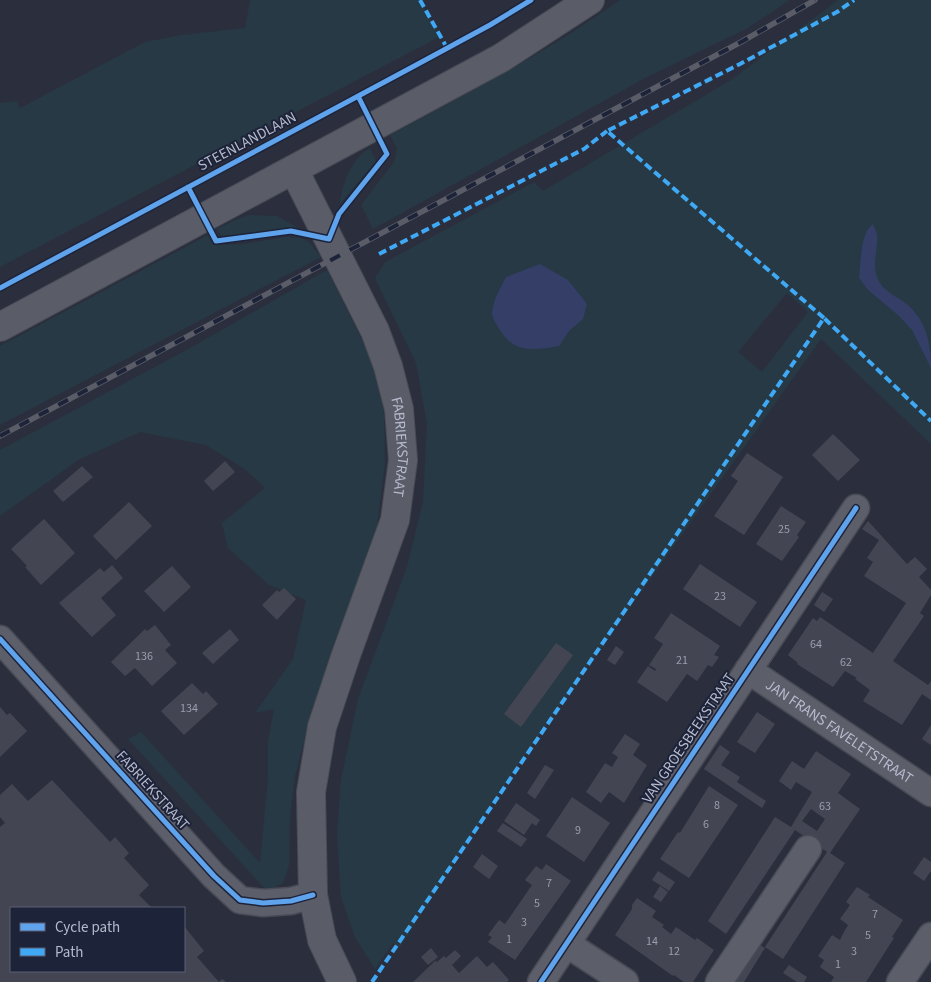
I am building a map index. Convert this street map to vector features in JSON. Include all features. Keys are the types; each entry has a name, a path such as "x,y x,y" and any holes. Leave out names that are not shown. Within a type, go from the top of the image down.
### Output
{"main road":[{"path":"0,327 501,58 590,0"},
{"name":"FABRIEKSTRAAT","path":"294,170 375,331 388,366 399,409 403,460 395,520 322,727 311,792 313,894 322,940 342,982"}],"street":[{"name":"VAN GROESBEEKSTRAAT","path":"541,982 856,508"},
{"name":"FABRIEKSTRAAT","path":"0,639 214,876 240,900 263,903 291,901 313,894"},
{"name":"JAN FRANS FAVELETSTRAAT","path":"748,670 931,793"},
{"path":"719,982 808,849"},
{"path":"900,982 931,936"},
{"path":"567,944 625,982"}],"shaded area":[{"path":"250,0 419,0 441,36 0,267 0,103 16,101 20,108 145,42 182,35 245,28"},
{"path":"620,0 790,0 746,29 647,77 373,229 361,205 394,162 397,149 390,135 478,88 536,54"},
{"path":"838,0 931,0 931,444 821,339 511,775 400,947 393,943 375,969 355,937 341,897 337,835 341,780 358,699 407,567 423,502 427,424 416,363 375,278 385,262 534,182 543,191 731,80","holes":["787,293 808,312 762,372 738,352"]},
{"path":"370,148 376,161 340,204 349,172 358,158"},
{"path":"249,215 277,216 302,230 228,237 221,235 217,229"},
{"path":"208,235 213,245 244,244 286,237 301,238 309,242 321,257 0,425 0,346"},
{"path":"327,270 373,362 384,413 385,463 375,542 331,666 313,707 295,776 290,816 289,865 283,883 267,891 128,739 141,732 260,863 268,778 268,741 274,709 255,713 293,659 306,600 269,585 228,548 222,523 265,488 246,470 206,445 140,432 80,459 0,516 0,450 192,347"}],"water":[{"path":"873,224 877,235 875,264 878,280 885,289 908,305 920,319 929,342 931,368 912,330 898,315 868,290 859,278 863,241"},
{"path":"540,264 568,280 587,304 583,319 569,331 559,346 540,349 524,348 510,342 493,319 492,313 497,295 506,277"}],"building":[{"path":"833,434 860,460 838,481 812,455"},
{"path":"747,453 783,477 744,535 714,516 738,481 731,476"},
{"path":"225,461 235,472 213,491 204,481"},
{"path":"82,466 93,477 63,502 53,491"},
{"path":"129,502 152,526 116,560 93,536"},
{"path":"781,506 806,522 797,535 799,537 782,561 756,544"},
{"path":"44,519 75,553 41,585 11,549"},
{"path":"868,521 907,564 915,557 927,569 919,577 931,590 931,595 920,613 924,616 893,661 928,685 931,681 931,700 922,694 902,725 863,701 870,690 855,679 857,678 845,671 833,687 797,664 788,655 813,618 817,621 820,617 873,653 906,603 864,576 873,562 867,558 879,540 862,529"},
{"path":"700,564 757,602 740,627 683,589"},
{"path":"112,565 123,578 101,598 116,615 92,637 59,603 100,568 104,572"},
{"path":"172,566 191,587 164,612 144,591"},
{"path":"284,588 296,599 277,620 262,605 277,590 279,592"},
{"path":"822,592 833,599 824,612 814,605"},
{"path":"671,613 720,646 714,655 719,657 712,667 708,665 697,681 687,674 667,702 637,682 648,666 655,671 656,669 649,665 663,644 654,638"},
{"path":"155,625 171,645 165,650 177,663 152,686 135,668 125,676 111,662 145,629 147,631"},
{"path":"230,629 239,640 213,664 202,653"},
{"path":"556,643 573,655 521,727 504,714"},
{"path":"616,646 624,652 615,665 607,660"},
{"path":"192,683 203,694 206,691 218,704 184,735 161,711"},
{"path":"0,707 7,715 10,713 27,731 0,757"},
{"path":"757,712 775,724 755,753 737,742"},
{"path":"931,725 931,745 922,739"},
{"path":"625,734 640,744 633,755 647,765 624,803 609,792 601,803 586,792 605,763 612,767 618,757 612,753"},
{"path":"720,745 730,752 721,765 740,777 737,782 766,801 762,808 704,769"},
{"path":"816,751 851,774 838,793 860,809 830,853 845,863 783,959 765,947 827,852 795,830 726,934 708,921 775,817 791,827 812,792 796,782 791,790 779,781 792,761 804,769","holes":["811,809 825,819 817,831 802,821"]},
{"path":"545,765 554,770 535,799 527,793"},
{"path":"52,780 110,842 115,837 129,853 124,858 149,885 139,895 151,907 10,907 10,972 185,972 185,927 204,951 197,957 219,982 0,982 0,827 5,823 0,817 0,795 12,784 28,801"},
{"path":"709,786 738,805 689,878 660,859 678,832 680,833"},
{"path":"572,797 610,823 584,862 546,836"},
{"path":"516,803 540,820 536,826 532,823 524,835 504,821"},
{"path":"503,823 527,839 521,847 497,831"},
{"path":"482,854 498,866 489,879 473,867"},
{"path":"924,857 931,862 931,871 924,881 913,873"},
{"path":"546,864 571,881 515,960 488,942 492,937 488,935 499,920 505,924 532,885 525,880 536,866 542,870"},
{"path":"658,871 675,882 669,891 652,880"},
{"path":"660,886 668,892 661,902 653,897"},
{"path":"857,887 870,895 868,897 903,920 866,982 831,982 834,977 820,967 824,960 818,956 832,935 840,940 848,925 840,919 850,905 846,902"},
{"path":"637,898 656,911 652,917 664,925 662,927 671,934 676,927 714,950 693,982 684,982 673,976 615,935"},
{"path":"757,943 765,948 744,982 731,982"},
{"path":"431,948 438,957 428,965 421,957"},
{"path":"455,950 461,956 452,965 459,973 477,956 487,967 493,962 509,980 507,982 413,982 435,961 437,962 444,956 446,958"},
{"path":"789,965 807,977 804,982 797,982 783,973"}],"railway":[{"path":"0,436 741,42 815,0"}],"marked path":[{"path":"420,0 447,48"},
{"path":"824,318 607,131 740,64 837,12 854,0"},
{"path":"379,254 584,149 607,131"},
{"path":"372,982 824,318 931,421"}],"cycle path":[{"name":"STEENLANDLAAN","path":"0,288 490,25 531,0"},
{"path":"188,187 216,241 291,231 329,239 339,214 387,154 358,96"},
{"path":"541,982 856,508"},
{"path":"0,639 214,876 240,900 263,903 291,901 313,895"}]}
